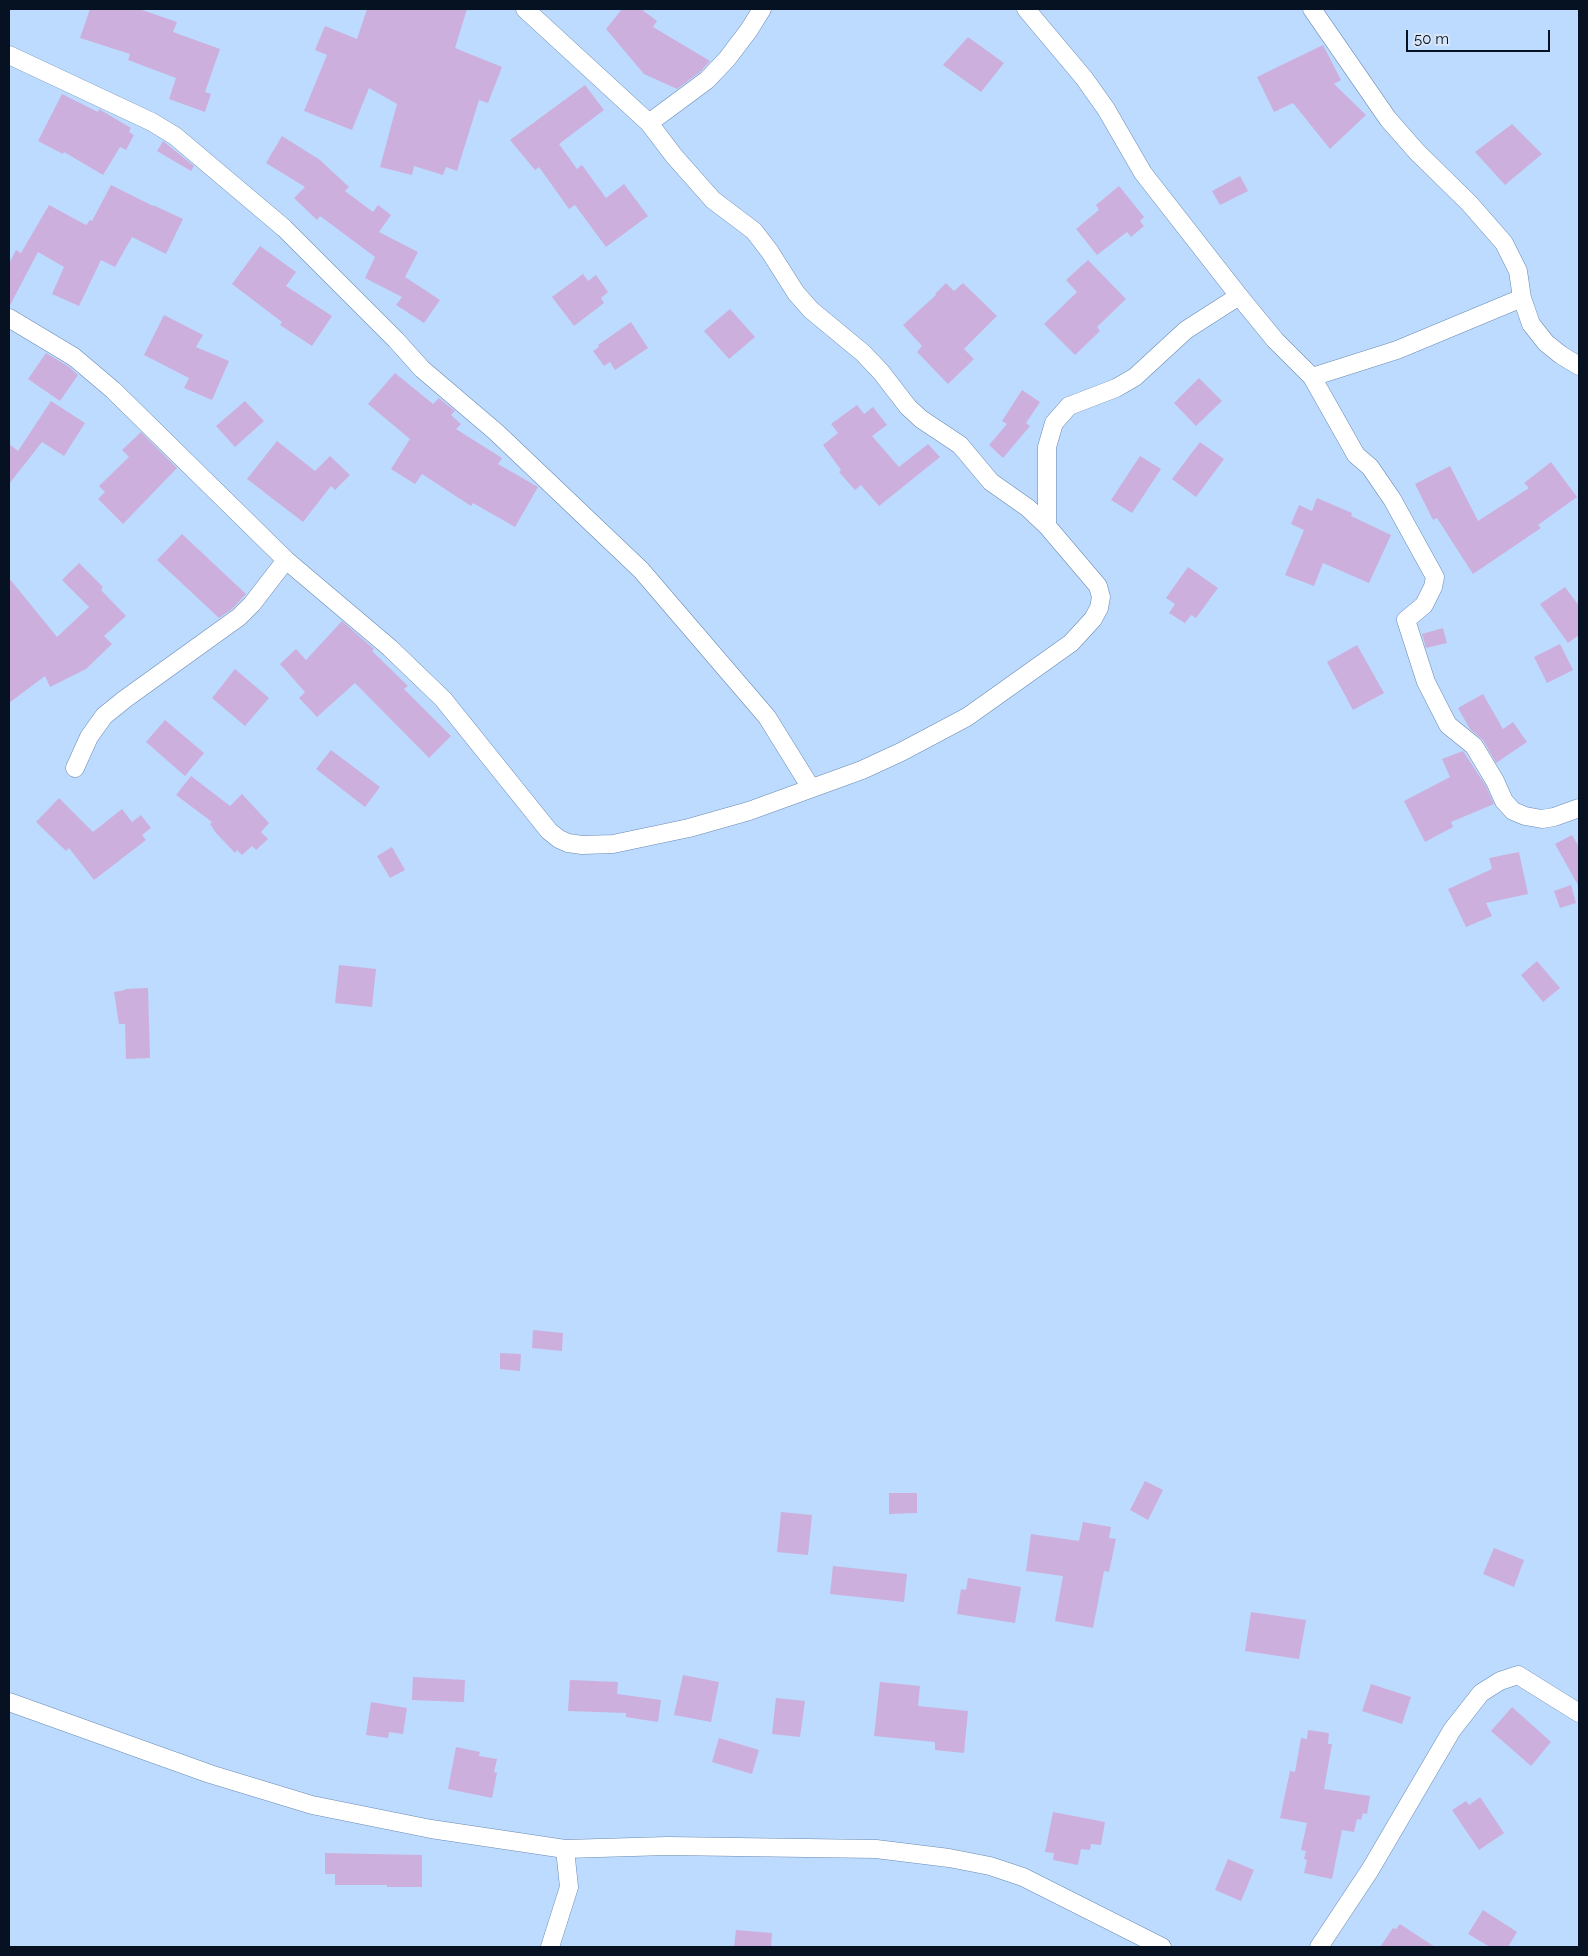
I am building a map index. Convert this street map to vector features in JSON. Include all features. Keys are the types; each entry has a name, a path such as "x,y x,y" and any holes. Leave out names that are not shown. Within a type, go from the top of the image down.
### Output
{"street":[{"path":"9,318 74,357 113,390 286,560 390,648 443,699 549,831 559,839 582,845 613,844 689,828 749,812 862,770 967,717 1071,643 1093,619 1099,608 1101,597 1098,586 1047,526 1028,508 991,482 960,445 921,419 908,407 881,372 863,353 811,310 796,293 770,252 754,232 713,200 674,156 649,123 525,9"},
{"path":"649,123 706,80 744,37 762,9"},
{"path":"1026,9 1084,78 1106,109 1143,173 1275,340 1312,377 1356,455 1370,467 1392,499 1435,577 1433,588 1424,605 1406,620 1426,682 1448,725 1474,746 1504,800 1513,811 1525,816 1542,819 1554,817 1579,808"},
{"path":"1312,9 1388,119 1417,152 1469,203 1504,243 1518,271 1522,298 1531,324 1546,343 1579,366"},
{"path":"9,55 152,122 176,136 284,228 396,340 422,369 496,432 641,570 767,717 811,788"},
{"path":"1047,526 1047,447 1054,423 1069,406 1116,388 1135,377 1186,330 1239,296"},
{"path":"1312,377 1397,350 1522,298"},
{"path":"75,768 89,737 104,716 240,617 286,560"},
{"path":"1319,1947 1370,1870 1452,1730 1481,1693 1500,1681 1518,1676 1579,1713"},
{"path":"9,1702 210,1774 312,1805 430,1829 566,1849 667,1846 876,1849 949,1858 990,1866 1023,1877 1162,1947"},
{"path":"550,1947 570,1887 566,1849"}],"building":[{"path":"90,9 139,9 177,22 173,32 220,49 205,92 211,94 205,112 169,99 176,78 128,60 130,54 80,38"},
{"path":"367,9 467,9 455,48 502,67 488,103 479,100 457,171 446,167 443,175 414,166 412,175 380,167 397,104 369,88 352,130 304,111 327,55 315,50 325,26 357,39"},
{"path":"622,9 641,9 657,21 653,27 710,61 700,72 677,89 644,74 606,29"},
{"path":"968,37 1004,63 981,92 943,65"},
{"path":"1323,45 1341,80 1334,84 1366,115 1330,149 1293,103 1274,112 1257,77"},
{"path":"585,85 604,110 559,144 577,169 582,165 606,198 624,184 648,216 606,247 575,205 569,209 539,167 535,170 510,140"},
{"path":"62,94 98,112 99,109 131,128 129,132 134,135 126,150 120,147 103,175 64,152 63,154 38,141"},
{"path":"1512,124 1542,154 1505,185 1475,152"},
{"path":"282,136 320,160 349,187 345,191 373,212 378,205 391,215 379,232 418,252 405,277 440,300 424,323 396,305 402,297 365,278 375,257 320,216 317,220 294,198 305,187 266,163"},
{"path":"163,141 194,166 191,171 157,151"},
{"path":"1240,176 1248,191 1220,205 1212,191"},
{"path":"111,185 183,219 166,254 132,237 115,267 101,260 79,306 52,294 64,267 38,252 9,307 9,264 16,250 21,253 49,205 86,225 90,220 92,221"},
{"path":"1119,186 1144,217 1140,221 1144,226 1131,237 1127,232 1097,255 1076,229 1099,210 1096,205"},
{"path":"260,246 296,272 286,286 332,316 312,346 280,325 282,322 232,284"},
{"path":"1088,260 1126,299 1097,327 1100,331 1075,355 1044,324 1077,292 1066,280"},
{"path":"583,274 588,281 596,275 608,292 601,298 604,303 574,326 552,297"},
{"path":"946,283 954,291 963,283 997,316 964,349 974,359 948,384 917,352 922,346 903,325 936,295"},
{"path":"730,309 755,337 729,359 704,331"},
{"path":"164,315 203,335 196,347 229,361 212,400 184,388 189,378 144,355"},
{"path":"631,322 648,348 615,370 610,362 604,366 593,351 599,347 598,345"},
{"path":"46,353 68,366 78,375 60,401 28,379"},
{"path":"395,373 433,404 439,398 455,411 451,415 461,424 456,429 502,458 498,464 538,487 515,527 473,503 471,506 422,474 415,484 391,469 410,439 368,404"},
{"path":"1199,378 1222,401 1196,426 1174,403"},
{"path":"1022,390 1040,402 1026,423 1030,426 1003,458 989,445 1007,424 1002,421"},
{"path":"51,401 85,423 64,456 42,442 9,484 9,444 18,451"},
{"path":"245,401 264,421 235,447 216,426"},
{"path":"857,405 864,414 873,407 887,425 872,436 899,467 928,444 940,457 879,506 861,485 855,490 839,472 841,470 823,445 838,433 831,424"},
{"path":"141,432 177,468 123,524 98,499 105,492 99,486 129,457 122,450"},
{"path":"277,441 315,471 330,456 350,475 335,490 331,486 303,522 247,479"},
{"path":"1200,442 1224,459 1196,497 1172,479"},
{"path":"1140,456 1161,469 1132,513 1111,500"},
{"path":"1551,462 1577,497 1538,525 1541,528 1473,574 1437,518 1433,520 1415,484 1450,466 1478,521 1529,488 1524,483"},
{"path":"1317,498 1352,513 1351,516 1391,535 1369,583 1323,563 1314,586 1285,575 1304,530 1291,524 1299,505 1312,511"},
{"path":"182,534 246,594 232,609 219,618 157,560"},
{"path":"79,563 103,587 101,590 126,616 104,636 112,644 86,669 50,687 45,676 9,703 9,578 57,637 89,607 62,580"},
{"path":"1188,567 1218,588 1196,618 1191,615 1185,623 1169,613 1175,604 1166,598"},
{"path":"1565,587 1579,606 1579,635 1568,643 1540,604"},
{"path":"342,621 374,649 372,651 408,686 404,689 451,736 429,758 355,683 317,717 299,698 305,692 280,664 296,649 306,660"},
{"path":"1443,628 1447,643 1426,648 1422,634"},
{"path":"1560,644 1573,670 1547,683 1534,657"},
{"path":"1357,645 1384,693 1353,710 1327,662"},
{"path":"235,669 269,698 245,726 212,698"},
{"path":"1483,694 1503,729 1513,722 1527,742 1496,763 1483,740 1470,729 1458,708"},
{"path":"165,720 204,753 185,776 146,742"},
{"path":"331,750 380,787 365,807 316,769"},
{"path":"1463,751 1486,786 1494,804 1451,822 1453,827 1425,842 1404,801 1450,777 1442,759"},
{"path":"191,776 230,806 242,794 269,823 261,832 268,839 256,850 252,846 242,855 237,850 235,853 216,833 210,824 212,822 176,795"},
{"path":"59,798 93,832 122,809 132,822 141,815 151,828 142,835 146,840 94,880 69,848 66,851 36,822"},
{"path":"1572,835 1579,847 1579,887 1555,844"},
{"path":"392,847 405,870 390,878 377,856"},
{"path":"1519,852 1528,894 1486,903 1492,916 1466,927 1448,889 1492,869 1489,858"},
{"path":"1571,885 1576,903 1560,908 1554,891"},
{"path":"1537,961 1560,988 1543,1002 1521,975"},
{"path":"339,965 376,969 372,1007 335,1003"},
{"path":"148,988 150,1058 126,1059 125,1024 119,1024 114,992 125,989"},
{"path":"533,1330 563,1333 562,1351 532,1348"},
{"path":"500,1353 521,1354 520,1371 500,1369"},
{"path":"1145,1481 1163,1490 1148,1520 1130,1510"},
{"path":"889,1493 917,1493 917,1513 889,1514"},
{"path":"781,1512 812,1515 808,1555 777,1552"},
{"path":"1083,1522 1111,1527 1109,1538 1116,1539 1109,1572 1104,1571 1093,1628 1055,1621 1063,1576 1026,1571 1031,1534 1079,1541"},
{"path":"1494,1548 1524,1560 1514,1587 1483,1574"},
{"path":"833,1566 907,1574 904,1602 830,1594"},
{"path":"968,1578 1021,1587 1015,1623 957,1614 961,1589 966,1590"},
{"path":"1251,1612 1306,1620 1299,1659 1245,1651"},
{"path":"683,1675 719,1682 711,1722 674,1715"},
{"path":"413,1677 465,1680 464,1702 412,1700"},
{"path":"570,1680 618,1682 617,1694 661,1700 658,1722 626,1717 626,1713 568,1711"},
{"path":"880,1682 920,1686 918,1706 968,1711 964,1753 935,1750 935,1742 874,1736"},
{"path":"1371,1684 1411,1697 1402,1724 1362,1711"},
{"path":"776,1698 805,1701 800,1737 772,1734"},
{"path":"371,1702 407,1708 403,1734 389,1732 388,1738 366,1735"},
{"path":"1512,1707 1551,1742 1531,1766 1491,1731"},
{"path":"1308,1730 1329,1733 1328,1744 1332,1744 1324,1789 1370,1796 1367,1814 1363,1813 1361,1820 1357,1819 1354,1832 1342,1830 1332,1879 1304,1873 1307,1860 1304,1859 1306,1851 1301,1850 1307,1823 1280,1818 1290,1771 1295,1772 1301,1738 1307,1739"},
{"path":"719,1738 759,1750 752,1774 712,1762"},
{"path":"456,1747 480,1752 479,1756 497,1759 494,1772 497,1773 492,1798 448,1789"},
{"path":"1480,1797 1504,1833 1479,1850 1452,1810 1466,1801 1469,1805"},
{"path":"1053,1812 1105,1822 1101,1845 1091,1844 1090,1850 1081,1849 1078,1865 1053,1860 1054,1853 1045,1852"},
{"path":"325,1853 422,1855 422,1887 335,1885 335,1874 325,1874"},
{"path":"1228,1859 1254,1870 1241,1901 1215,1890"},
{"path":"1483,1910 1517,1932 1508,1947 1490,1947 1468,1934"},
{"path":"1400,1924 1435,1947 1380,1947 1393,1928 1396,1929"},
{"path":"736,1930 772,1933 771,1947 734,1947"}]}
